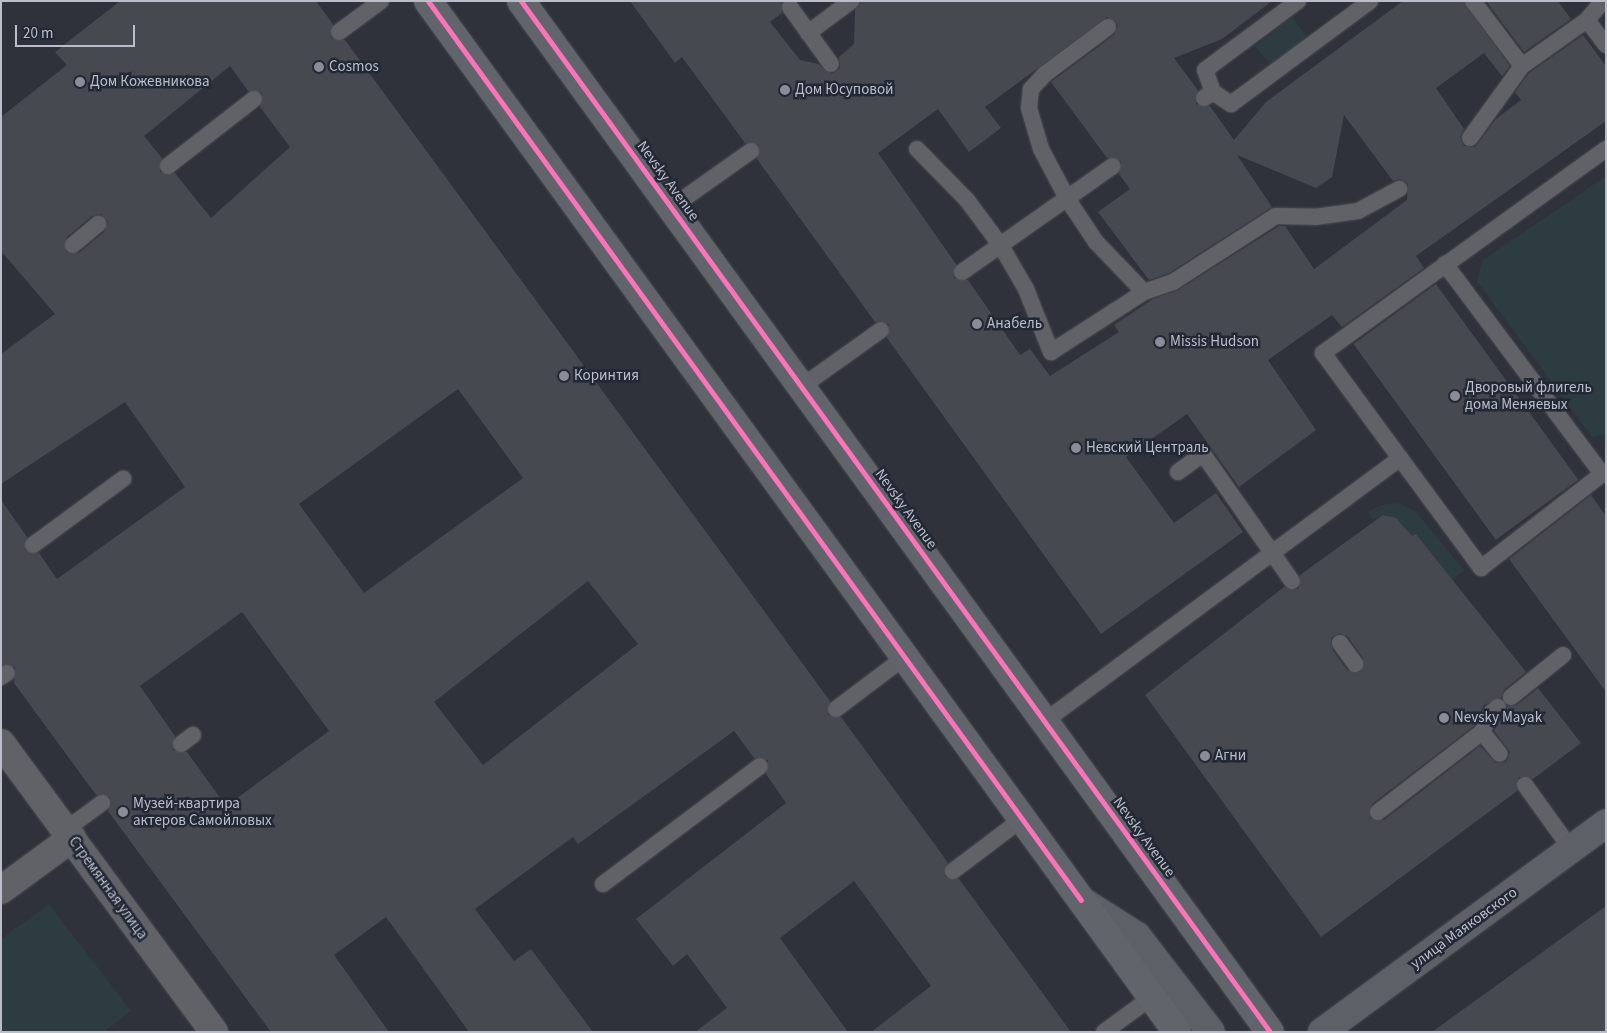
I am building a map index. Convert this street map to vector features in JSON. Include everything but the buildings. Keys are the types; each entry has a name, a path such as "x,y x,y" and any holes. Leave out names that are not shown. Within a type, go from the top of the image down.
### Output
{"main road":[{"path":"428,1 1177,1032"},
{"name":"Nevsky Avenue","path":"521,1 1270,1032"},
{"name":"улица Маяковского","path":"1322,1032 1606,823"},
{"path":"1081,900 1138,936 1211,1032"}],"street":[{"name":"Стремянная улица","path":"1,743 68,834 205,1028"},
{"path":"1,890 68,834"}],"lane":[{"path":"339,32 381,1"},
{"path":"808,32 851,1"},
{"path":"1298,1 1205,70 1209,95 1231,104 1370,1"},
{"path":"1473,1 1522,66"},
{"path":"1470,138 1522,66 1587,20 1603,1"},
{"path":"790,6 831,64"},
{"path":"1587,20 1606,45"},
{"path":"1108,27 1031,89 1029,108 1041,149 1068,200 1096,242 1144,292"},
{"path":"168,166 254,99"},
{"path":"916,149 967,200 1001,246 1026,290 1051,352 1144,292 1173,282 1276,216 1315,217 1358,211 1399,189"},
{"path":"1445,264 1604,472 1481,568 1323,353 1445,264 1606,149"},
{"path":"672,208 751,152"},
{"path":"962,272 1068,200 1113,166"},
{"path":"73,246 98,224"},
{"path":"801,387 881,330"},
{"path":"1178,472 1203,454 1292,581"},
{"path":"1045,721 1400,458"},
{"path":"33,545 123,479"},
{"path":"1340,643 1355,664"},
{"path":"1378,812 1482,732 1490,713 1563,655"},
{"path":"836,709 905,657"},
{"path":"1482,732 1500,754"},
{"path":"604,884 760,766"},
{"path":"1525,785 1571,849"},
{"path":"68,834 102,803"},
{"path":"953,870 1022,819"},
{"path":"1104,1032 1152,997"}],"shaded area":[{"path":"1292,17 1307,36 1270,65 1255,46"},
{"path":"1606,176 1606,434 1592,437 1477,281 1482,261"},
{"path":"1399,503 1416,512 1464,570 1453,580 1416,534 1407,540 1405,527 1396,518 1383,515 1372,520 1368,512 1381,505"},
{"path":"49,904 131,1011 104,1032 1,1032 1,939"}],"cycle path":[{"path":"428,1 1081,900"},
{"path":"521,1 1270,1032"}],"place":[{"name":"Cosmos","path":"319,67"},
{"name":"Дом Кожевникова","path":"80,82"},
{"name":"Дом Юсуповой","path":"785,90"},
{"name":"Анабель","path":"977,324"},
{"name":"Missis Hudson","path":"1160,342"},
{"name":"Коринтия","path":"564,376"},
{"name":"Дворовый флигель дома Меняевых","path":"1455,396"},
{"name":"Невский Централь","path":"1076,448"},
{"name":"Nevsky Mayak","path":"1444,718"},
{"name":"Агни","path":"1205,756"},
{"name":"Музей-квартира актеров Самойловых","path":"123,812"}]}
